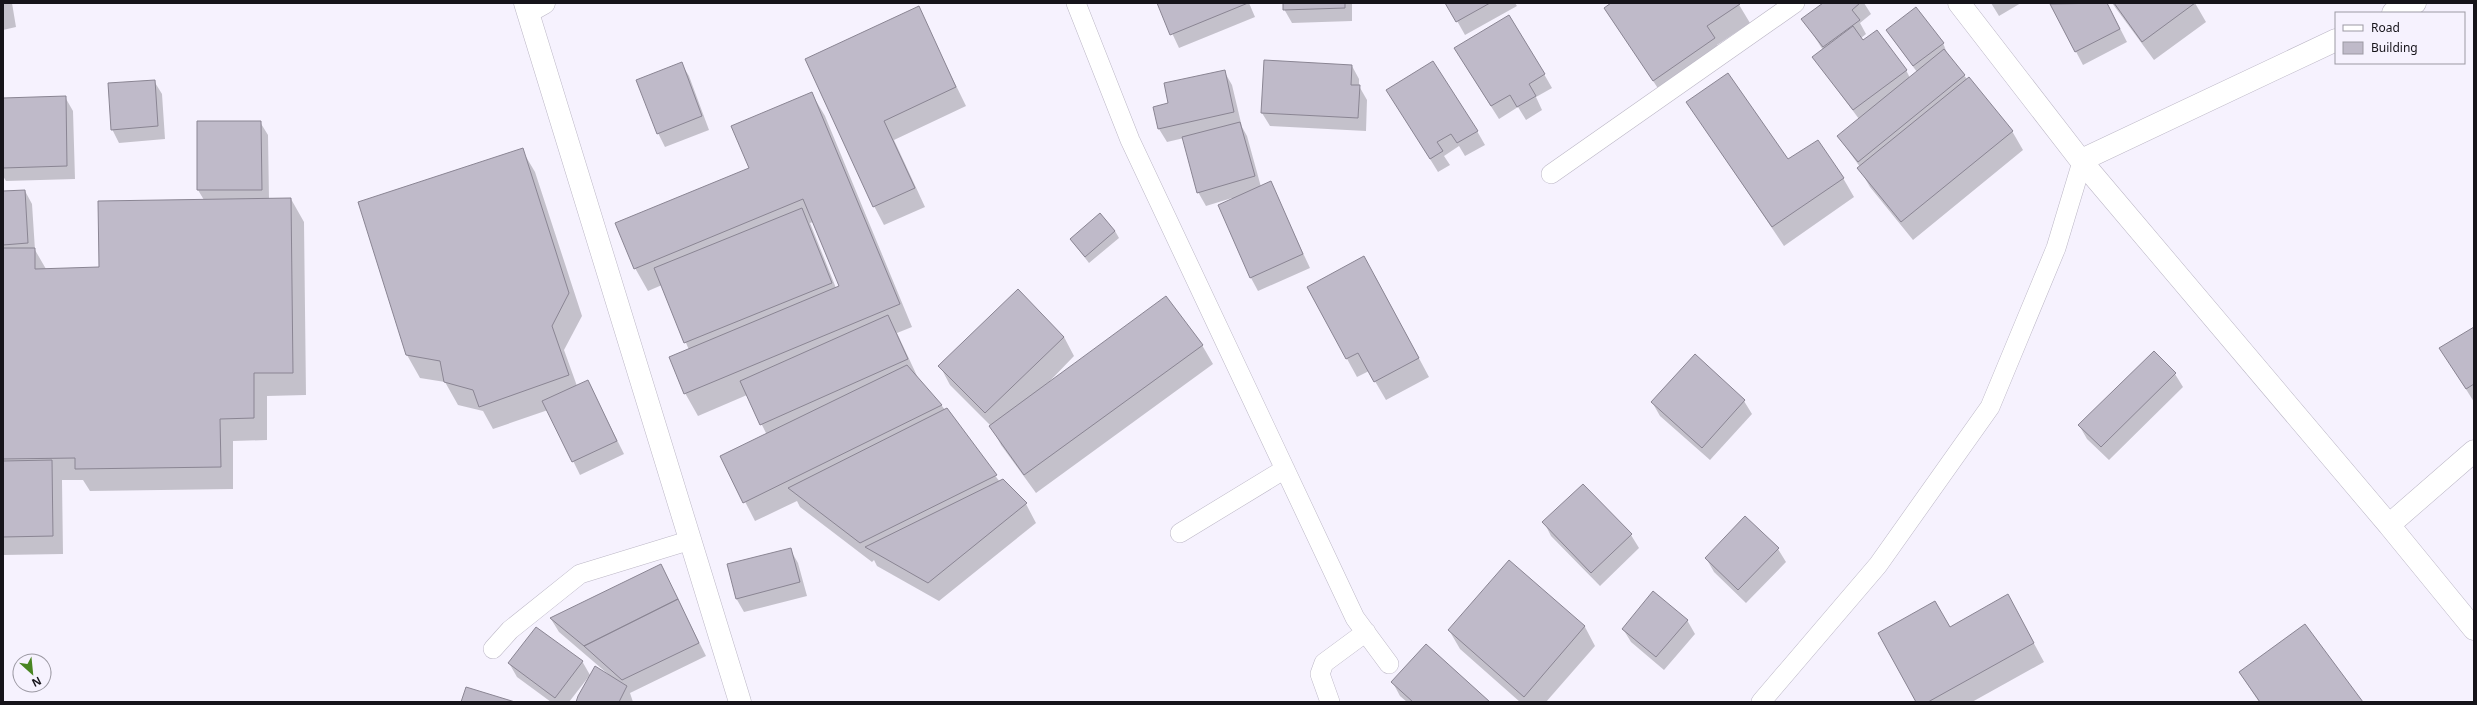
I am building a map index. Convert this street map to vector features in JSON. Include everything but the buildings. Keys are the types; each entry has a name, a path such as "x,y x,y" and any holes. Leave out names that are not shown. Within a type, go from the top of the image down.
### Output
{"street":[{"path":"1959,3 2082,162 2390,525 2474,629"},
{"path":"2395,12 2415,3"},
{"path":"532,6 740,702"},
{"path":"2082,162 2088,157 2335,40"},
{"path":"2390,525 2474,451"}],"lane":[{"path":"1076,3 1130,140 1355,618 1390,664"},
{"path":"1551,174 1795,3"},
{"path":"1761,702 1878,565 1990,407 2056,248 2082,162"},
{"path":"1180,533 1285,470"},
{"path":"494,649 510,630 580,574 691,540"},
{"path":"1330,702 1320,674 1324,663 1366,632"}]}
